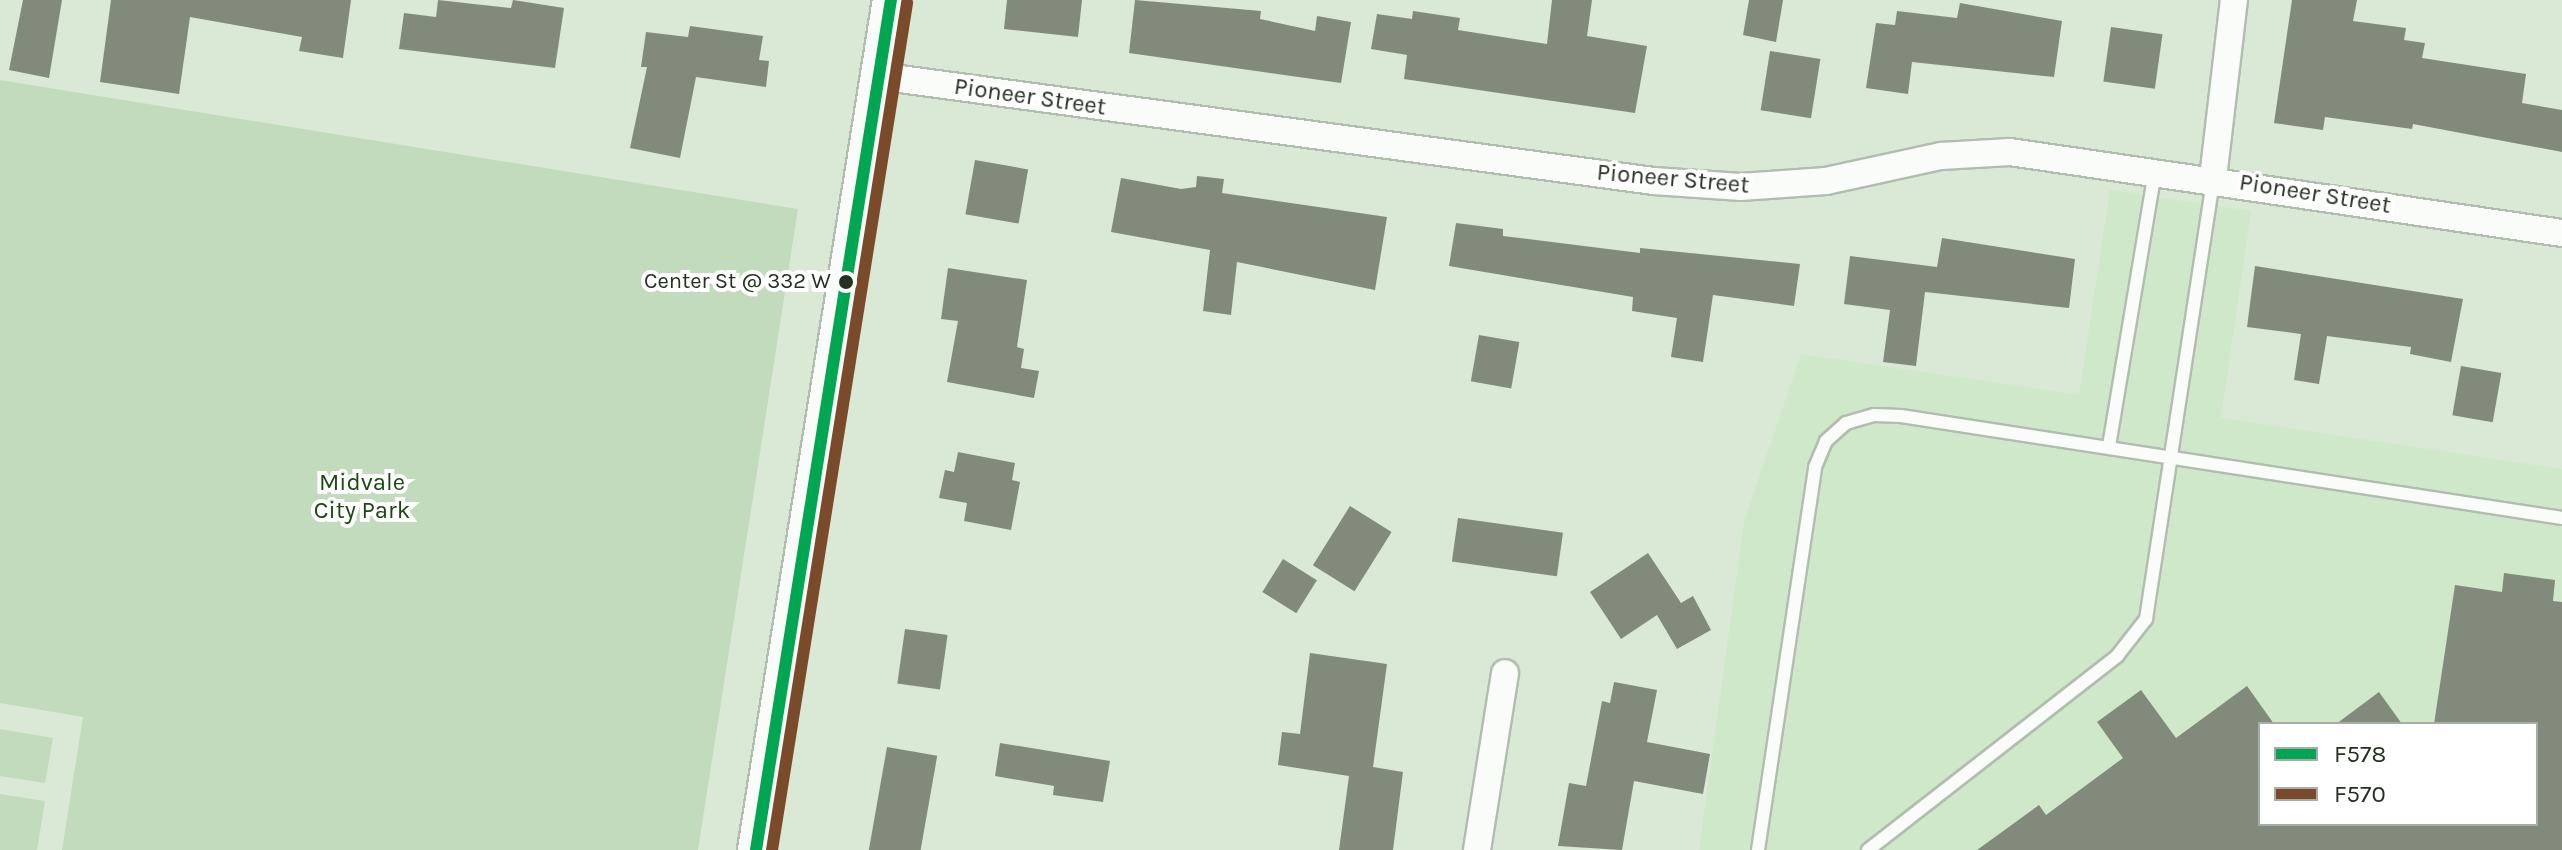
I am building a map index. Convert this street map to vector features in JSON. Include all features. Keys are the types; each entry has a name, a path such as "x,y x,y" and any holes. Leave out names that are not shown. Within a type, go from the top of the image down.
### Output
{"main road":[{"path":"756,850 891,0"}],"street":[{"path":"2213,178 2234,0"},
{"name":"Pioneer Street","path":"878,76 1654,181 1741,187 1826,181 1941,156 2010,152 2213,178 2562,233"},
{"path":"1477,850 1505,673"}],"lane":[{"path":"2109,446 2155,171"},
{"path":"1868,850 2133,641 2153,594 2213,178"},
{"path":"1762,849 1815,467 1826,441 1846,423 1887,415 2109,446 2562,518"}],"shaded area":[{"path":"2110,190 2251,211 2221,418 2562,469 2562,850 1699,850 1744,522 1801,354 2079,395"}],"green space":[{"name":"Midvale City Park","path":"0,80 798,209 698,850 62,850 83,717 0,703"},
{"path":"0,729 53,738 45,783 0,776"},
{"path":"0,794 45,801 37,850 0,850"}],"building":[{"path":"23,0 62,0 49,78 9,70"},
{"path":"111,0 351,0 343,58 299,51 302,37 190,17 179,94 100,82"},
{"path":"438,0 511,8 513,0 564,8 555,68 399,49 404,13 436,17"},
{"path":"1007,0 1082,0 1078,37 1004,29"},
{"path":"1135,0 1261,11 1260,19 1315,31 1317,16 1351,22 1341,83 1129,53"},
{"path":"1552,0 1592,0 1587,36 1647,46 1635,113 1404,79 1407,55 1371,49 1377,14 1412,19 1413,11 1460,18 1458,30 1547,44"},
{"path":"1749,0 1783,0 1776,42 1743,35"},
{"path":"2292,0 2357,0 2353,21 2406,28 2404,40 2425,43 2422,58 2526,74 2522,103 2562,110 2562,152 2413,124 2412,129 2325,117 2323,130 2274,123"},
{"path":"1960,3 2062,21 2054,77 1912,62 1908,94 1866,88 1876,23 1895,25 1897,11 1957,18"},
{"path":"690,26 763,36 759,60 769,61 766,87 696,77 680,158 630,148 647,67 641,67 646,32 688,37"},
{"path":"2111,27 2162,34 2155,89 2103,81"},
{"path":"1770,51 1820,59 1811,118 1761,110"},
{"path":"975,160 1028,169 1019,224 965,214"},
{"path":"1197,176 1224,179 1222,193 1387,217 1375,290 1237,262 1231,315 1203,311 1210,250 1111,232 1121,178 1181,189 1196,187"},
{"path":"1456,223 1503,229 1503,236 1640,253 1640,248 1800,264 1794,306 1713,295 1703,362 1671,357 1677,318 1632,311 1633,297 1449,266"},
{"path":"1942,238 2075,259 2069,308 1925,292 1916,366 1883,362 1890,310 1844,304 1850,256 1937,267"},
{"path":"2255,266 2463,299 2451,362 2410,354 2411,347 2327,336 2319,384 2294,380 2301,334 2247,327"},
{"path":"948,268 1027,280 1017,347 1024,349 1021,368 1039,371 1034,398 947,382 958,321 941,319"},
{"path":"1479,335 1519,342 1511,388 1471,381"},
{"path":"2461,366 2501,373 2493,422 2452,415"},
{"path":"958,452 1015,463 1012,480 1020,482 1011,530 964,521 967,503 939,498 945,470 954,472"},
{"path":"1350,506 1392,532 1354,591 1313,565"},
{"path":"1458,518 1563,533 1557,576 1452,562"},
{"path":"1648,553 1681,603 1693,596 1711,630 1677,649 1657,615 1621,639 1590,592"},
{"path":"1283,559 1317,580 1296,613 1262,592"},
{"path":"2504,573 2555,580 2553,601 2562,602 2562,850 1977,850 2039,805 2046,815 2123,758 2097,722 2141,690 2176,738 2247,686 2273,722 2258,722 2258,826 2538,826 2538,722 2434,722 2455,585 2502,592"},
{"path":"905,629 948,635 940,689 897,683"},
{"path":"1310,653 1387,664 1373,767 1403,772 1393,850 1339,850 1349,776 1278,765 1282,732 1300,734"},
{"path":"1614,682 1657,690 1647,742 1710,754 1703,794 1634,781 1622,850 1558,846 1569,783 1586,786 1602,701 1610,703"},
{"path":"2379,692 2401,722 2339,722"},
{"path":"1000,743 1110,761 1103,802 1053,795 1054,786 995,776"},
{"path":"887,747 937,756 921,850 869,850"}],"transit line":[{"name":"F578","path":"756,850 891,0"},
{"name":"F570","path":"772,850 907,3"}],"place":[{"name":"Center St @ 332 W","path":"846,282"}]}
